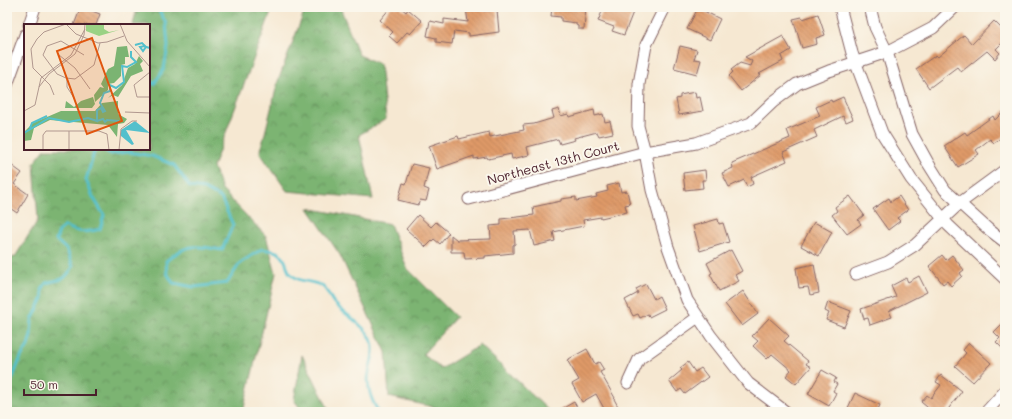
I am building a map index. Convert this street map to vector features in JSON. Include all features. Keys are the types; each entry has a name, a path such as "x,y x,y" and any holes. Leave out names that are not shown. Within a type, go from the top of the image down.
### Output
{"street":[{"path":"29,24 35,7"},
{"path":"665,7 646,45 639,84 638,126 645,152 652,190 668,247 687,300 711,336 748,383 786,412"},
{"path":"840,7 856,62 882,133 911,179 943,219 1005,279"},
{"path":"870,7 875,27 887,52 912,134 944,190 1005,242"},
{"path":"887,52 932,28 955,7"},
{"path":"7,85 24,38"},
{"name":"Northeast 13th Court","path":"468,199 645,152 696,143 751,123 773,102 797,84 829,71 887,52"},
{"path":"856,274 888,262 915,245 960,203 1005,170"},
{"path":"628,383 639,360 698,317"},
{"path":"986,412 1005,392"}],"green space":[{"path":"137,7 273,7 213,167 222,190 266,236 276,273 243,412 104,412 95,409 75,412 7,412 7,259 15,257 38,220 34,163 44,150 150,150 150,24 133,24"},
{"path":"306,7 340,7 359,55 380,64 386,119 359,135 373,199 287,191 260,153 278,81"},
{"path":"308,208 390,224 407,268 456,317 423,354 441,369 480,345 550,412 455,412 389,397 386,352 340,255"},
{"path":"302,355 330,412 303,412 294,400"}],"building":[{"path":"81,7 100,14 96,24 74,24"},
{"path":"391,7 400,7 406,12 408,9 422,21 410,34 407,32 397,43 389,36 393,32 380,20"},
{"path":"483,7 484,11 497,10 499,32 469,36 469,33 454,31 452,44 436,42 436,38 427,36 430,21 444,24 444,19 468,22 466,8"},
{"path":"552,7 586,7 584,29 578,29 576,23 561,21 561,17 551,16"},
{"path":"604,7 635,7 624,35 612,31 614,27 598,21"},
{"path":"698,8 720,19 710,40 687,29"},
{"path":"818,14 825,35 816,38 817,44 802,48 793,19 802,17 803,19"},
{"path":"994,21 1005,32 1005,40 996,49 1000,53 995,59 987,51 961,72 957,67 929,88 916,69 936,55 938,57 964,35 972,44"},
{"path":"783,36 791,50 781,56 783,61 759,74 761,75 741,91 729,76 733,72 731,70 740,63 750,66 752,61 745,57"},
{"path":"680,46 697,50 694,59 701,60 697,74 674,68"},
{"path":"695,92 696,98 700,97 703,111 679,115 676,99 680,98 680,95"},
{"path":"843,97 853,119 846,122 843,116 814,130 817,137 783,152 787,161 751,177 753,184 747,187 744,180 729,187 722,173 733,168 732,163 790,138 787,130 820,116 816,107 831,100 832,102"},
{"path":"559,109 561,116 568,114 569,117 594,110 595,116 603,114 605,122 610,121 613,133 599,136 597,132 574,138 575,140 560,144 558,139 527,147 529,155 512,159 511,154 488,159 487,157 474,159 474,156 437,169 429,146 458,136 459,139 489,132 490,137 524,130 523,125 534,124 554,118 552,111"},
{"path":"1005,110 1005,135 994,143 990,139 976,150 979,154 958,167 944,146 965,132 967,135 993,116 995,120"},
{"path":"7,162 22,173 14,184 28,194 17,213 7,206"},
{"path":"412,164 429,168 424,188 429,190 426,201 420,200 418,205 398,200 403,183 406,184"},
{"path":"705,170 706,180 702,180 703,188 685,190 683,173"},
{"path":"619,183 621,192 627,191 630,204 625,205 627,212 601,218 583,220 584,226 553,232 555,241 534,246 530,230 514,231 515,244 513,245 513,253 485,256 485,258 465,259 464,252 451,252 451,235 457,240 491,239 490,226 501,225 501,219 534,215 533,207 561,201 561,199 576,197 576,201 597,197 596,194 608,191 607,186"},
{"path":"850,196 864,215 858,220 861,224 847,234 832,215 837,211 835,207"},
{"path":"899,196 908,210 897,218 900,221 888,230 873,209 889,198 891,202"},
{"path":"418,215 431,227 436,222 449,233 440,244 434,239 426,247 406,229"},
{"path":"718,219 719,224 723,223 729,242 700,251 693,226"},
{"path":"814,222 832,232 819,256 801,246"},
{"path":"731,250 742,271 735,275 739,281 719,291 710,274 712,273 707,263"},
{"path":"942,255 946,260 952,255 964,270 960,273 962,276 951,286 947,281 943,284 929,266"},
{"path":"814,264 819,293 810,295 808,287 799,288 796,268"},
{"path":"919,276 927,292 889,311 892,317 870,325 868,318 864,319 861,309 896,297 891,286 906,278 908,282"},
{"path":"646,284 654,299 659,296 665,309 649,317 648,314 640,318 638,314 633,316 625,300 638,293 636,289"},
{"path":"743,291 758,314 742,326 725,304"},
{"path":"828,302 851,311 844,327 826,320 829,313 825,311"},
{"path":"769,318 789,336 784,341 808,361 806,364 811,367 796,384 786,376 791,370 772,354 767,359 753,346 758,341 752,336"},
{"path":"1005,321 1005,351 996,342 1000,338 994,332"},
{"path":"969,343 991,363 973,382 955,366 966,353 963,350"},
{"path":"587,349 595,364 599,362 604,370 600,372 621,412 606,412 596,394 582,402 572,384 579,380 567,360"},
{"path":"688,362 695,372 701,368 708,377 685,394 681,389 677,392 669,381 682,370 680,368"},
{"path":"822,370 836,378 834,382 837,384 833,391 836,393 829,406 808,394"},
{"path":"941,375 962,391 946,412 933,412 921,402 927,395 931,398 941,385 936,382"},
{"path":"855,393 880,405 877,412 851,412 847,410"},
{"path":"574,402 580,412 556,412"}],"waterway":[{"path":"150,82 154,84 164,69 168,46 166,23 157,7"},
{"path":"9,387 21,357 28,346 31,335 32,320 43,298 42,290 46,283 59,280 67,276 73,267 67,250 56,240 59,231 65,226 82,232 100,229 104,215 93,197 86,180 95,150"},
{"path":"104,150 111,154 129,152 152,156 174,165 190,187 204,189 221,198 233,225 222,250 205,247 192,247 180,251 174,255 166,261 167,273 173,283 194,287 227,283 240,263 262,249 275,251 281,255 290,273 294,277 324,287 334,303 361,326 370,337 373,350 368,382 372,398 379,412"}]}
